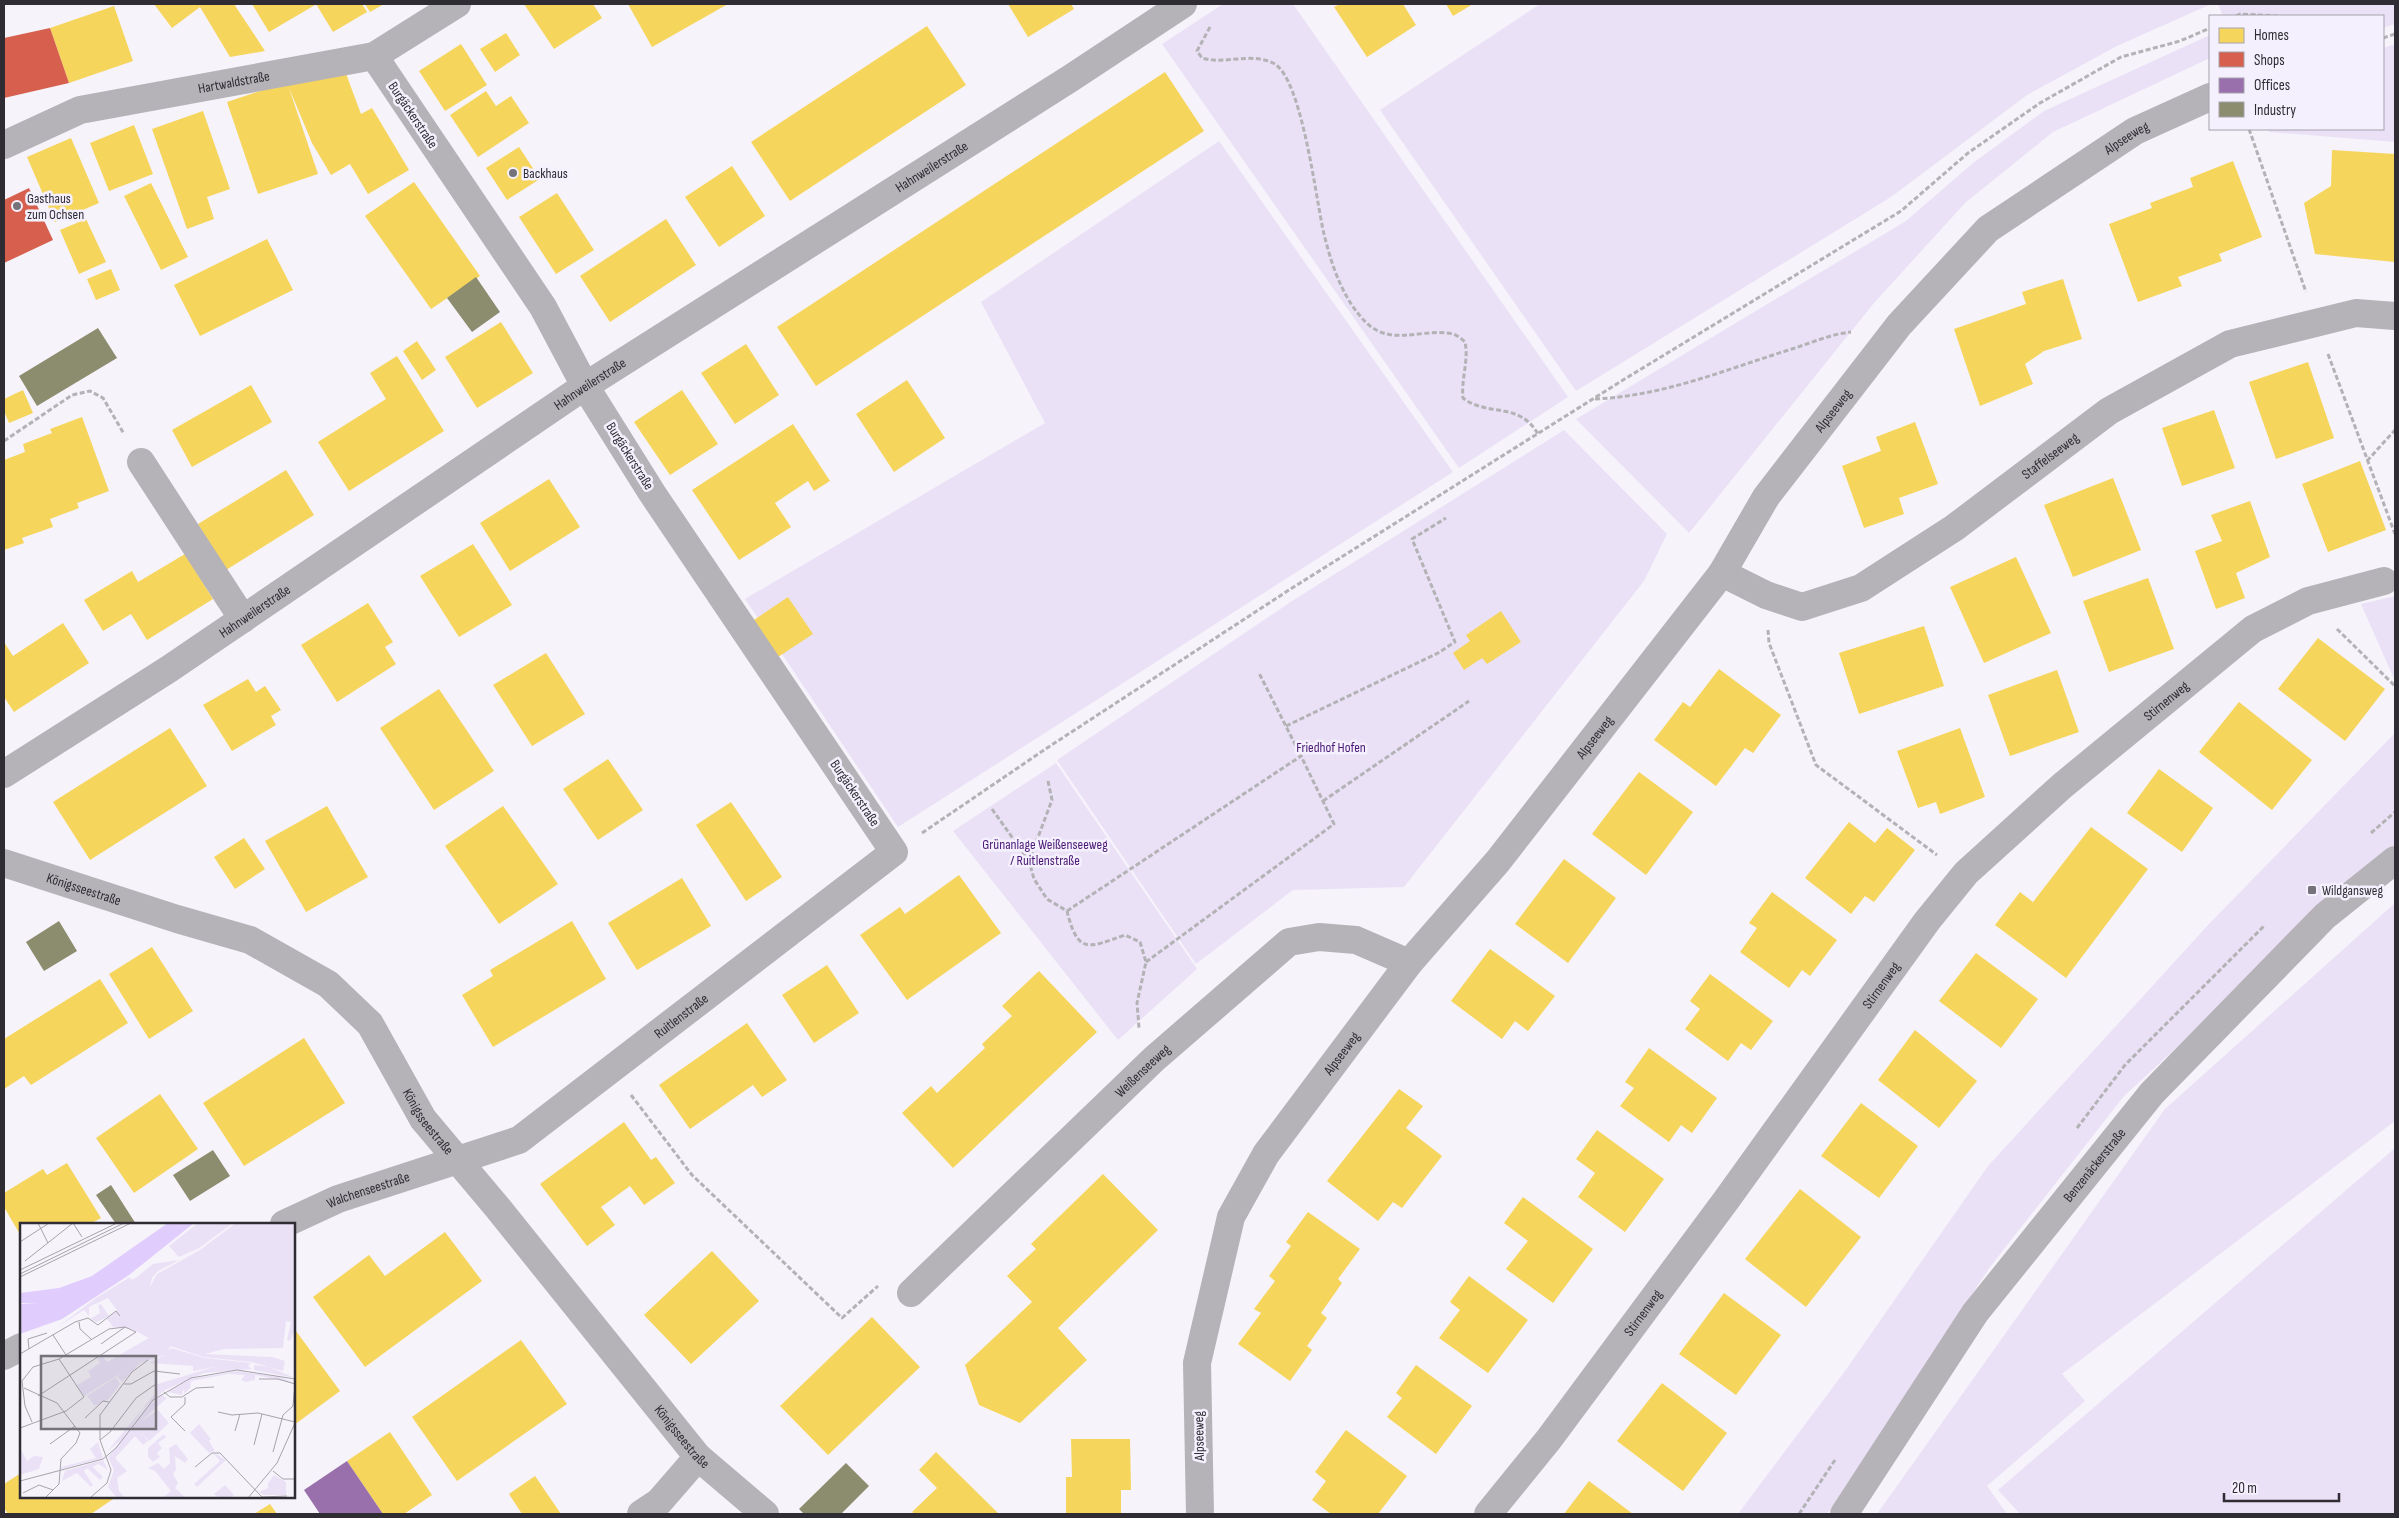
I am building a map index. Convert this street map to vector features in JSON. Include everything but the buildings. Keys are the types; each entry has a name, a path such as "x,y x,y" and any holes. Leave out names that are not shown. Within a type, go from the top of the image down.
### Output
{"street":[{"name":"Hartwaldstraße","path":"4,145 80,110 374,56 457,4"},
{"name":"Hahnweilerstraße","path":"4,774 169,669 585,386 1071,78 1183,4"},
{"name":"Burgäckerstraße","path":"374,56 543,307 585,386 652,493 894,852"},
{"name":"Alpseeweg","path":"1200,1514 1198,1363 1231,1217 1266,1154 1409,963 1498,860 1722,572 1766,497 1899,325 1988,229 2135,131 2209,97"},
{"name":"Staffelseeweg","path":"1722,572 1766,595 1802,607 1862,588 1954,528 2109,411 2230,344 2356,313 2395,316"},
{"path":"140,462 243,618"},
{"name":"Stirnenweg","path":"1488,1514 1566,1415 1726,1199 1927,921 1966,873 2062,786 2253,629 2308,601 2384,582"},
{"name":"Ruitlenstraße","path":"456,1160 519,1140 894,852"},
{"name":"Benzenäckerstraße","path":"1844,1514 1975,1313 2152,1093 2325,916 2395,860"},
{"name":"Königsseestraße","path":"4,863 250,940 328,984 370,1024 423,1118 456,1160 503,1214 698,1457 766,1514"},
{"name":"Weißenseeweg","path":"911,1293 1154,1058 1288,942 1319,936 1356,940 1409,963"},
{"name":"Walchenseestraße","path":"286,1223 338,1199 456,1160"},
{"path":"4,1356 20,1348"},
{"path":"642,1514 659,1502 698,1457"}],"path":[{"path":"2238,15 2260,15"},
{"path":"1212,25 1197,51 1202,58 1210,61 1256,58 1273,63 1282,70 1290,83 1310,162 1324,235 1337,275 1347,297 1361,318 1377,332 1395,336 1454,334 1465,342 1467,354 1461,382 1463,398 1474,406 1511,412 1531,423 1538,434"},
{"path":"894,852 1047,748 1289,590 1593,399 1901,211 1968,153 2040,103 2121,56 2180,41 2209,28"},
{"path":"1593,399 1624,398 1692,383 1737,366 1845,332 1899,325"},
{"path":"4,441 72,395 90,391 103,398 140,462"},
{"path":"2367,461 2395,430"},
{"path":"1286,726 1438,653 1456,642 1412,539 1446,518"},
{"path":"2308,601 2395,686"},
{"path":"1769,643 1816,765 1934,853"},
{"path":"1146,962 1334,824 1259,673"},
{"path":"1323,801 1469,701"},
{"path":"1067,911 1301,756"},
{"path":"1029,861 1052,800 1048,781"},
{"path":"992,810 1029,861 1034,879 1046,899 1067,911 1071,930 1083,944 1093,947 1124,935 1140,942 1146,962 1137,1003 1139,1030 1154,1058"},
{"path":"611,1069 692,1175 842,1318"}],"green space":[{"path":"1223,4 1293,4 1568,397 1459,468 1162,44"},
{"path":"1540,4 2209,5 2117,46 2027,95 1891,197 1576,391 1380,110"},
{"path":"2218,4 2395,4 2395,24 2384,28 2384,15 2223,15"},
{"path":"2209,35 2209,58 2053,132 1965,203 1874,303 1689,533 1576,419 1906,221 1973,163 2044,111"},
{"path":"2395,44 2395,142 2269,132 2268,130 2384,130 2384,48"},
{"path":"1219,141 1453,472 898,827 745,599 1045,423 981,302"},
{"name":"Friedhof Hofen","path":"1564,430 1667,534 1644,581 1404,887 1293,890 1196,964 1057,760 1292,601"},
{"path":"2395,596 2395,681 2361,604"},
{"path":"2395,733 2395,847 2124,1096 1990,1267 1827,1514 1738,1514 1845,1371 1988,1166 2209,924"},
{"name":"Grünanlage Weißenseeweg / Ruitlenstraße","path":"1056,763 1197,969 1118,1040 953,831"},
{"path":"2395,903 2395,1121 2062,1374 2085,1401 1987,1486 2007,1514 1877,1514 2165,1109"},
{"path":"2395,1148 2395,1514 2020,1514 1998,1490"}],"place":[{"name":"Backhaus","path":"513,173"},
{"name":"Gasthaus zum Ochsen","path":"17,206"},
{"name":"Wildgansweg","path":"2312,890"}]}
